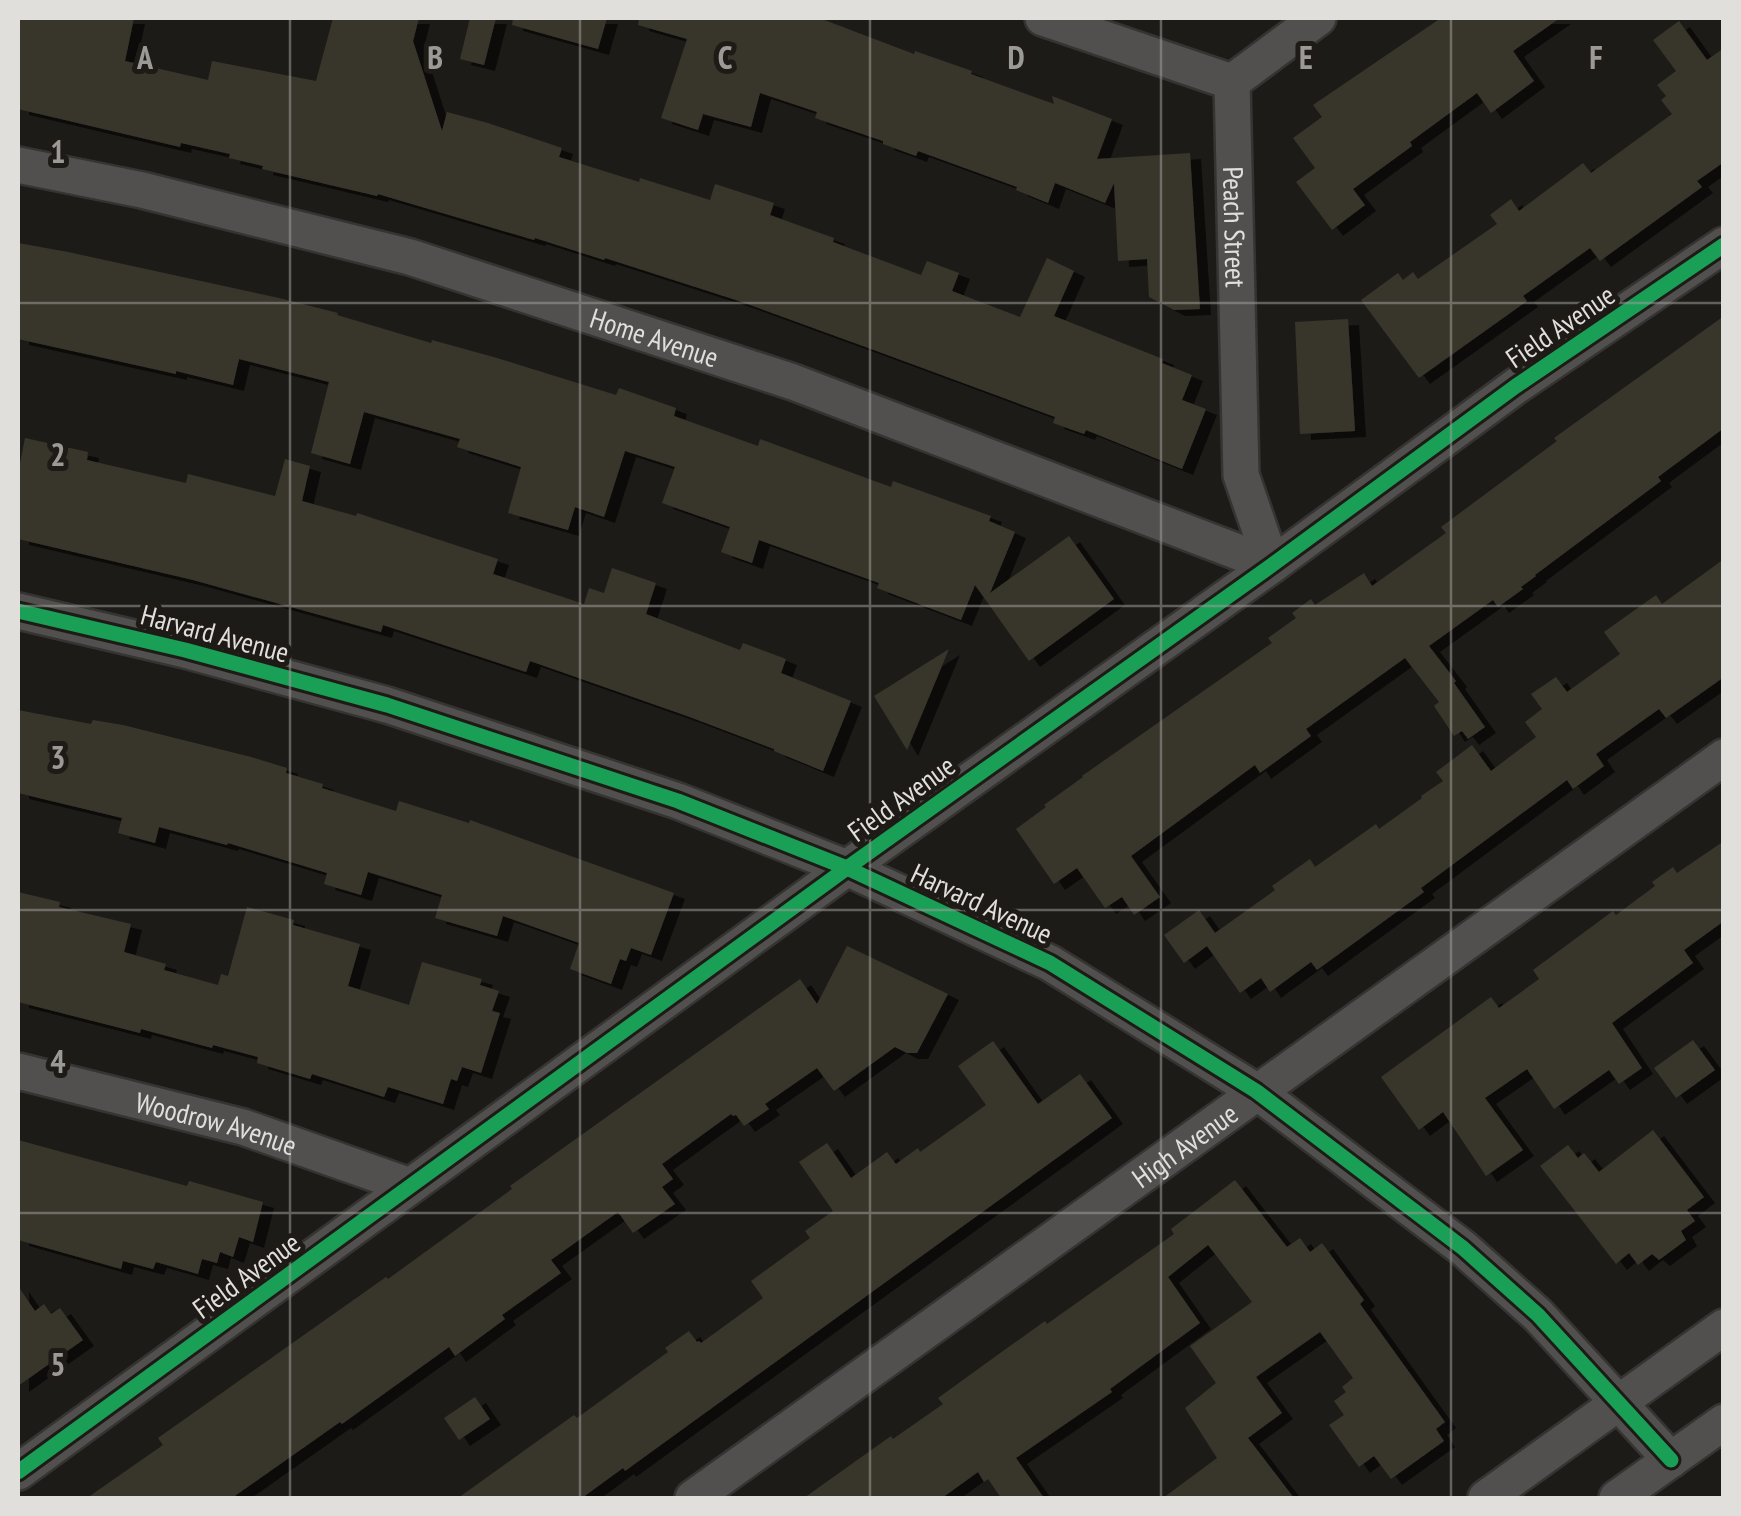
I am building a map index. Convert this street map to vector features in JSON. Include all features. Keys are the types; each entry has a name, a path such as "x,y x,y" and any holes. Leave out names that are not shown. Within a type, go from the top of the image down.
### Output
{"street":[{"path":"1044,18 1232,82 1318,18"},
{"name":"Peach Street","path":"1232,82 1241,476 1272,564"},
{"name":"Home Avenue","path":"18,165 142,190 410,257 793,382 1272,564"},
{"name":"Field Avenue","path":"18,1472 1516,386 1724,245"},
{"name":"Harvard Avenue","path":"18,611 185,650 387,705 678,801 847,868 1050,963 1256,1091 1462,1248 1538,1315 1671,1460"},
{"name":"High Avenue","path":"692,1498 1724,757"},
{"name":"Woodrow Avenue","path":"18,1071 242,1127 410,1186"},
{"path":"1486,1498 1724,1327"},
{"path":"1617,1498 1724,1422"}],"building":[{"path":"18,18 134,18 125,61 208,80 212,61 316,81 333,18 419,18 413,41 442,131 447,112 562,148 559,157 639,182 640,178 710,200 715,184 774,203 770,215 921,275 927,261 959,273 952,291 1020,317 1047,258 1074,271 1054,316 1163,359 1162,363 1192,375 1182,400 1206,409 1182,469 1086,430 1084,434 1053,423 1055,417 882,353 605,258 378,194 262,169 263,166 229,158 230,154 181,143 180,147 18,109"},
{"path":"470,18 496,18 484,65 460,59"},
{"path":"513,18 607,18 598,49 512,25"},
{"path":"639,18 819,18 1054,104 1052,96 1112,119 1097,159 1190,153 1200,309 1174,310 1149,297 1147,259 1118,261 1114,183 1105,203 1055,183 1048,203 1016,190 1017,187 918,151 916,156 883,144 815,118 817,112 760,93 751,127 703,114 698,130 661,118 687,39 638,25"},
{"path":"1441,18 1560,18 1513,51 1534,81 1491,113 1477,93 1410,142 1412,146 1353,189 1365,205 1332,230 1296,182 1315,168 1293,138 1322,117 1313,105"},
{"path":"1679,21 1707,60 1724,48 1724,162 1697,181 1702,187 1600,261 1590,248 1523,296 1527,301 1419,378 1361,300 1398,273 1403,280 1413,272 1418,279 1497,224 1490,215 1511,199 1519,211 1583,163 1591,173 1672,114 1661,100 1666,96 1657,85 1676,71 1653,40"},
{"path":"18,243 279,298 616,395 619,388 676,408 674,416 758,446 760,439 891,487 893,481 991,516 989,521 1015,532 990,593 1069,536 1114,599 1029,661 975,585 961,620 877,588 879,583 759,540 752,563 721,552 730,527 662,503 675,467 625,451 604,517 575,507 568,530 508,513 521,467 457,447 460,439 364,412 350,464 311,453 329,382 239,359 233,385 18,339"},
{"path":"1724,316 1724,428 1658,477 1661,481 1535,575 1523,589 1498,607 1493,600 1429,646 1485,727 1468,739 1462,731 1454,736 1434,706 1439,702 1405,658 1306,729 1311,736 1260,773 1255,765 1131,856 1160,897 1134,915 1122,897 1105,908 1077,868 1054,884 1016,829 1044,805 1272,643 1268,638 1296,618 1292,613 1311,599 1315,605 1364,573 1372,586 1446,533 1441,527 1557,441 1554,438"},
{"path":"1348,319 1355,431 1300,434 1295,322"},
{"path":"25,438 88,452 87,460 186,483 188,474 275,496 285,459 310,466 302,501 356,516 357,513 498,559 493,574 584,604 589,588 604,593 612,568 656,583 646,614 740,650 743,643 786,659 781,673 851,701 823,771 687,716 530,661 526,672 383,625 381,632 193,580 18,539 18,473"},
{"path":"1724,559 1724,677 1666,718 1659,709 1596,754 1604,766 1573,789 1567,780 1317,970 1311,962 1270,992 1261,978 1240,993 1207,946 1184,963 1164,935 1199,910 1215,933 1310,859 1315,867 1376,824 1379,829 1422,798 1443,781 1436,772 1472,745 1491,771 1536,737 1525,722 1542,709 1531,694 1556,677 1567,692 1620,654 1604,632 1656,595 1662,604"},
{"path":"949,649 907,750 874,696"},
{"path":"18,710 91,724 93,720 123,725 251,757 287,768 286,773 323,784 322,788 396,811 399,801 469,823 470,820 674,893 651,955 631,948 626,961 620,959 611,984 570,969 579,943 503,916 497,936 435,918 442,895 368,872 361,895 324,884 327,873 228,843 159,827 155,843 118,833 122,818 18,793"},
{"path":"1724,841 1724,921 1684,950 1693,963 1612,1023 1642,1068 1619,1084 1609,1070 1554,1109 1527,1069 1485,1098 1523,1150 1486,1176 1443,1112 1419,1130 1381,1077 1491,997 1499,1008 1539,979 1533,970 1613,911 1616,915 1673,867 1677,873"},
{"path":"18,892 60,902 59,907 131,924 124,952 166,964 164,970 218,985 221,974 228,976 247,907 360,944 348,986 409,1005 422,962 482,979 480,985 499,991 492,1011 500,1013 481,1073 462,1067 457,1081 451,1079 443,1104 388,1087 384,1097 312,1074 310,1079 257,1063 258,1057 213,1045 212,1048 141,1029 140,1033 18,1002"},
{"path":"847,946 948,994 917,1053 895,1047 834,1091 817,1068 765,1104 769,1109 744,1126 731,1114 662,1164 673,1179 662,1187 675,1204 633,1233 618,1212 551,1260 561,1273 502,1315 505,1319 455,1356 449,1347 232,1498 87,1498 163,1445 158,1438 388,1279 512,1189 510,1186 800,979 817,1004"},
{"path":"1693,1040 1715,1070 1676,1098 1654,1068"},
{"path":"993,1041 1038,1104 1080,1074 1112,1118 625,1471 623,1468 582,1498 458,1498 574,1415 577,1418 668,1352 665,1348 689,1331 701,1343 763,1298 751,1281 810,1238 805,1231 833,1211 799,1162 827,1143 851,1178 887,1152 896,1164 918,1148 920,1152 986,1105 958,1066"},
{"path":"1653,1130 1704,1197 1687,1210 1695,1221 1681,1231 1686,1240 1659,1260 1652,1254 1638,1265 1629,1253 1616,1264 1540,1166 1568,1145 1578,1158 1584,1153 1599,1172"},
{"path":"18,1140 187,1186 189,1181 263,1202 253,1242 239,1237 233,1257 220,1252 217,1263 202,1259 198,1274 156,1262 153,1269 123,1261 121,1269 18,1240"},
{"path":"1235,1180 1287,1247 1300,1238 1310,1252 1322,1243 1364,1300 1360,1304 1445,1422 1436,1429 1444,1441 1391,1479 1374,1456 1359,1467 1329,1425 1344,1415 1334,1401 1346,1392 1342,1387 1353,1378 1320,1332 1256,1377 1282,1413 1248,1438 1294,1498 1163,1498 1217,1458 1185,1408 1216,1383 1190,1346 1252,1302 1208,1245 1168,1277 1200,1323 1110,1389 1112,1392 1016,1458 1044,1498 1001,1498 978,1472 942,1498 804,1498 943,1404 938,1398 1174,1234 1171,1229"},
{"path":"18,1286 35,1311 44,1304 51,1314 60,1308 83,1340 18,1386"},
{"path":"475,1397 490,1419 459,1440 444,1418"}],"cycle path":[{"path":"18,1472 1516,386 1724,245"},
{"path":"18,611 185,650 387,705 678,801 847,868 1050,963 1256,1091 1463,1248 1538,1315 1671,1460"}]}
